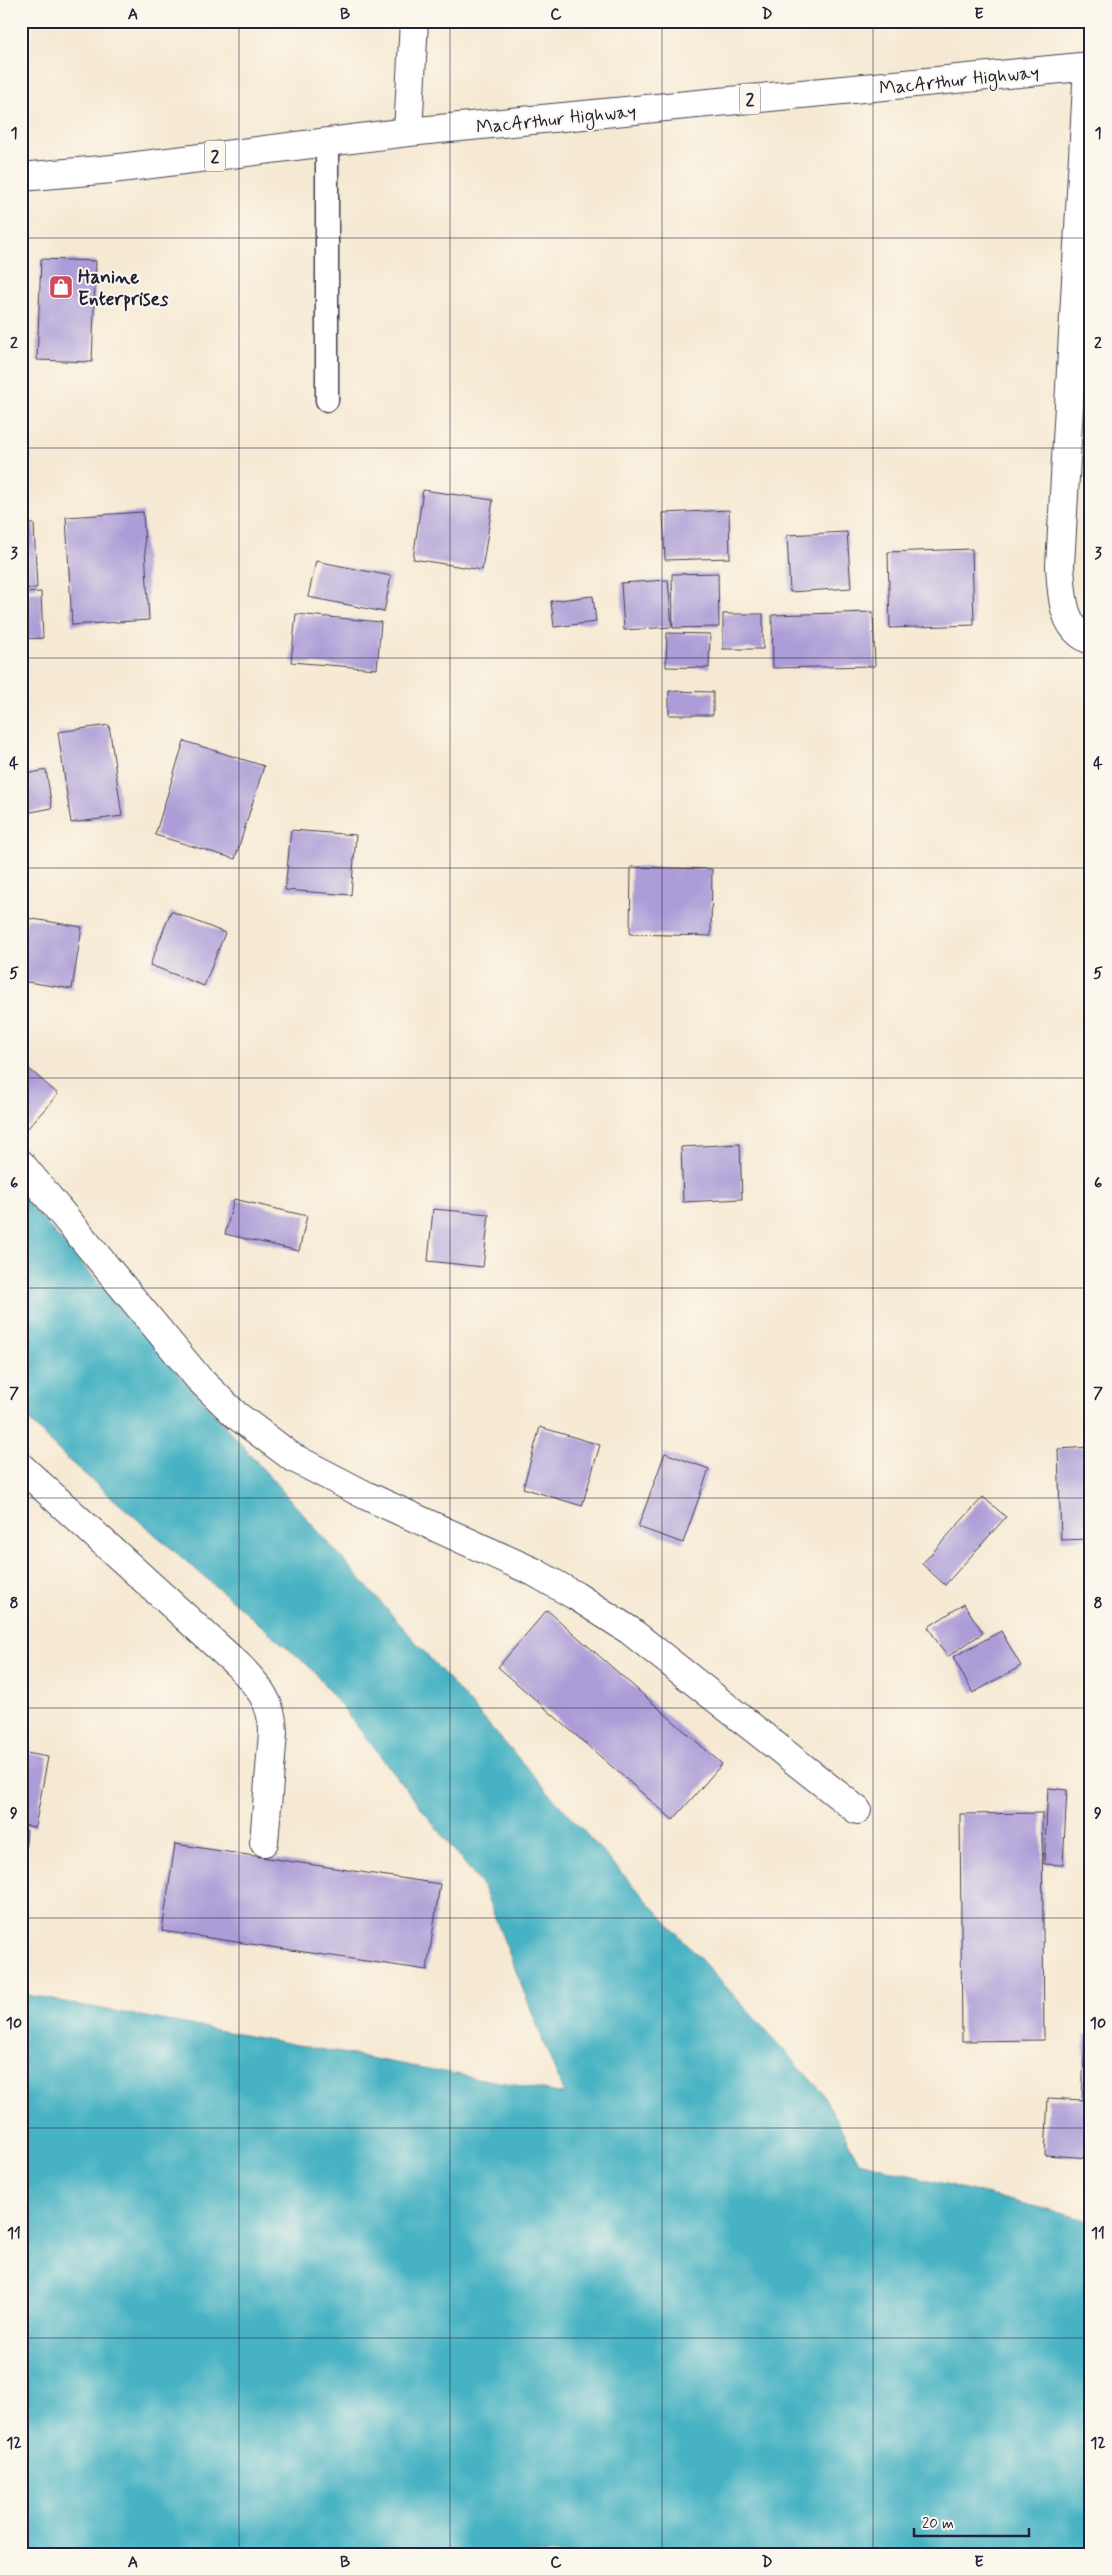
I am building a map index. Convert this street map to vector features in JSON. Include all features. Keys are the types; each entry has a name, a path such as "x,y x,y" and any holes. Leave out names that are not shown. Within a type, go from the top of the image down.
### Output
{"main road":[{"path":"408,132 414,21"},
{"path":"1089,67 1060,566 1062,599 1068,619 1076,630 1091,640"},
{"name":"MacArthur Highway","path":"21,177 112,169 408,132 1089,67"},
{"path":"21,1164 200,1379 236,1415 292,1457 368,1496 534,1572 629,1630 857,1810"},
{"path":"21,1467 238,1665 266,1698 273,1717 273,1732 264,1842"}],"lane":[{"path":"327,142 328,400"}],"water":[{"path":"21,1195 558,1803 821,2091 859,2162 1091,2221 1091,2554 21,2554 21,1994 564,2094 483,1887 313,1670 67,1459 21,1412"}],"building":[{"path":"41,259 96,261 92,362 37,360"},
{"path":"423,490 493,500 482,570 413,559"},
{"path":"729,510 730,558 665,560 663,513"},
{"path":"143,512 149,620 72,625 66,517"},
{"path":"21,524 34,524 37,588 21,589"},
{"path":"847,532 851,588 790,592 787,535"},
{"path":"972,549 974,625 890,628 888,552"},
{"path":"316,561 391,576 384,612 308,597"},
{"path":"718,573 719,627 673,628 672,574"},
{"path":"668,580 672,627 624,630 621,583"},
{"path":"41,592 43,638 21,639 21,593"},
{"path":"593,596 596,622 554,627 551,601"},
{"path":"873,612 875,666 773,668 772,615"},
{"path":"296,614 381,622 377,669 291,662"},
{"path":"723,614 763,614 763,649 723,649"},
{"path":"667,633 710,634 709,668 666,667"},
{"path":"669,691 713,692 713,715 669,715"},
{"path":"109,725 122,816 71,823 58,732"},
{"path":"184,741 264,766 235,859 155,835"},
{"path":"46,770 52,808 21,814 21,775"},
{"path":"291,830 356,835 351,895 285,890"},
{"path":"21,867 27,891 21,893"},
{"path":"631,867 712,869 711,936 630,934"},
{"path":"171,911 225,933 204,986 150,965"},
{"path":"27,918 82,927 72,989 21,981 21,951"},
{"path":"21,1062 58,1094 28,1128 21,1122"},
{"path":"740,1144 742,1199 683,1202 681,1147"},
{"path":"234,1199 307,1216 299,1251 225,1234"},
{"path":"433,1209 489,1214 483,1267 428,1261"},
{"path":"540,1427 600,1445 582,1506 523,1488"},
{"path":"1091,1447 1091,1539 1061,1540 1058,1449"},
{"path":"665,1453 709,1469 683,1543 638,1527"},
{"path":"983,1497 1006,1517 945,1585 922,1564"},
{"path":"964,1604 983,1633 947,1657 928,1627"},
{"path":"547,1610 722,1764 673,1820 498,1667"},
{"path":"1001,1631 1021,1666 973,1693 953,1657"},
{"path":"21,1752 48,1757 35,1827 21,1825"},
{"path":"1048,1788 1067,1790 1063,1865 1044,1864"},
{"path":"1042,1813 1044,2040 962,2041 960,1814"},
{"path":"21,1829 27,1830 23,1880 21,1880"},
{"path":"175,1844 440,1884 427,1970 162,1931"},
{"path":"1085,2034 1091,2034 1091,2158 1045,2155 1048,2098 1082,2100"}],"place":[{"name":"Hanine Enterprises","path":"61,287"}]}
